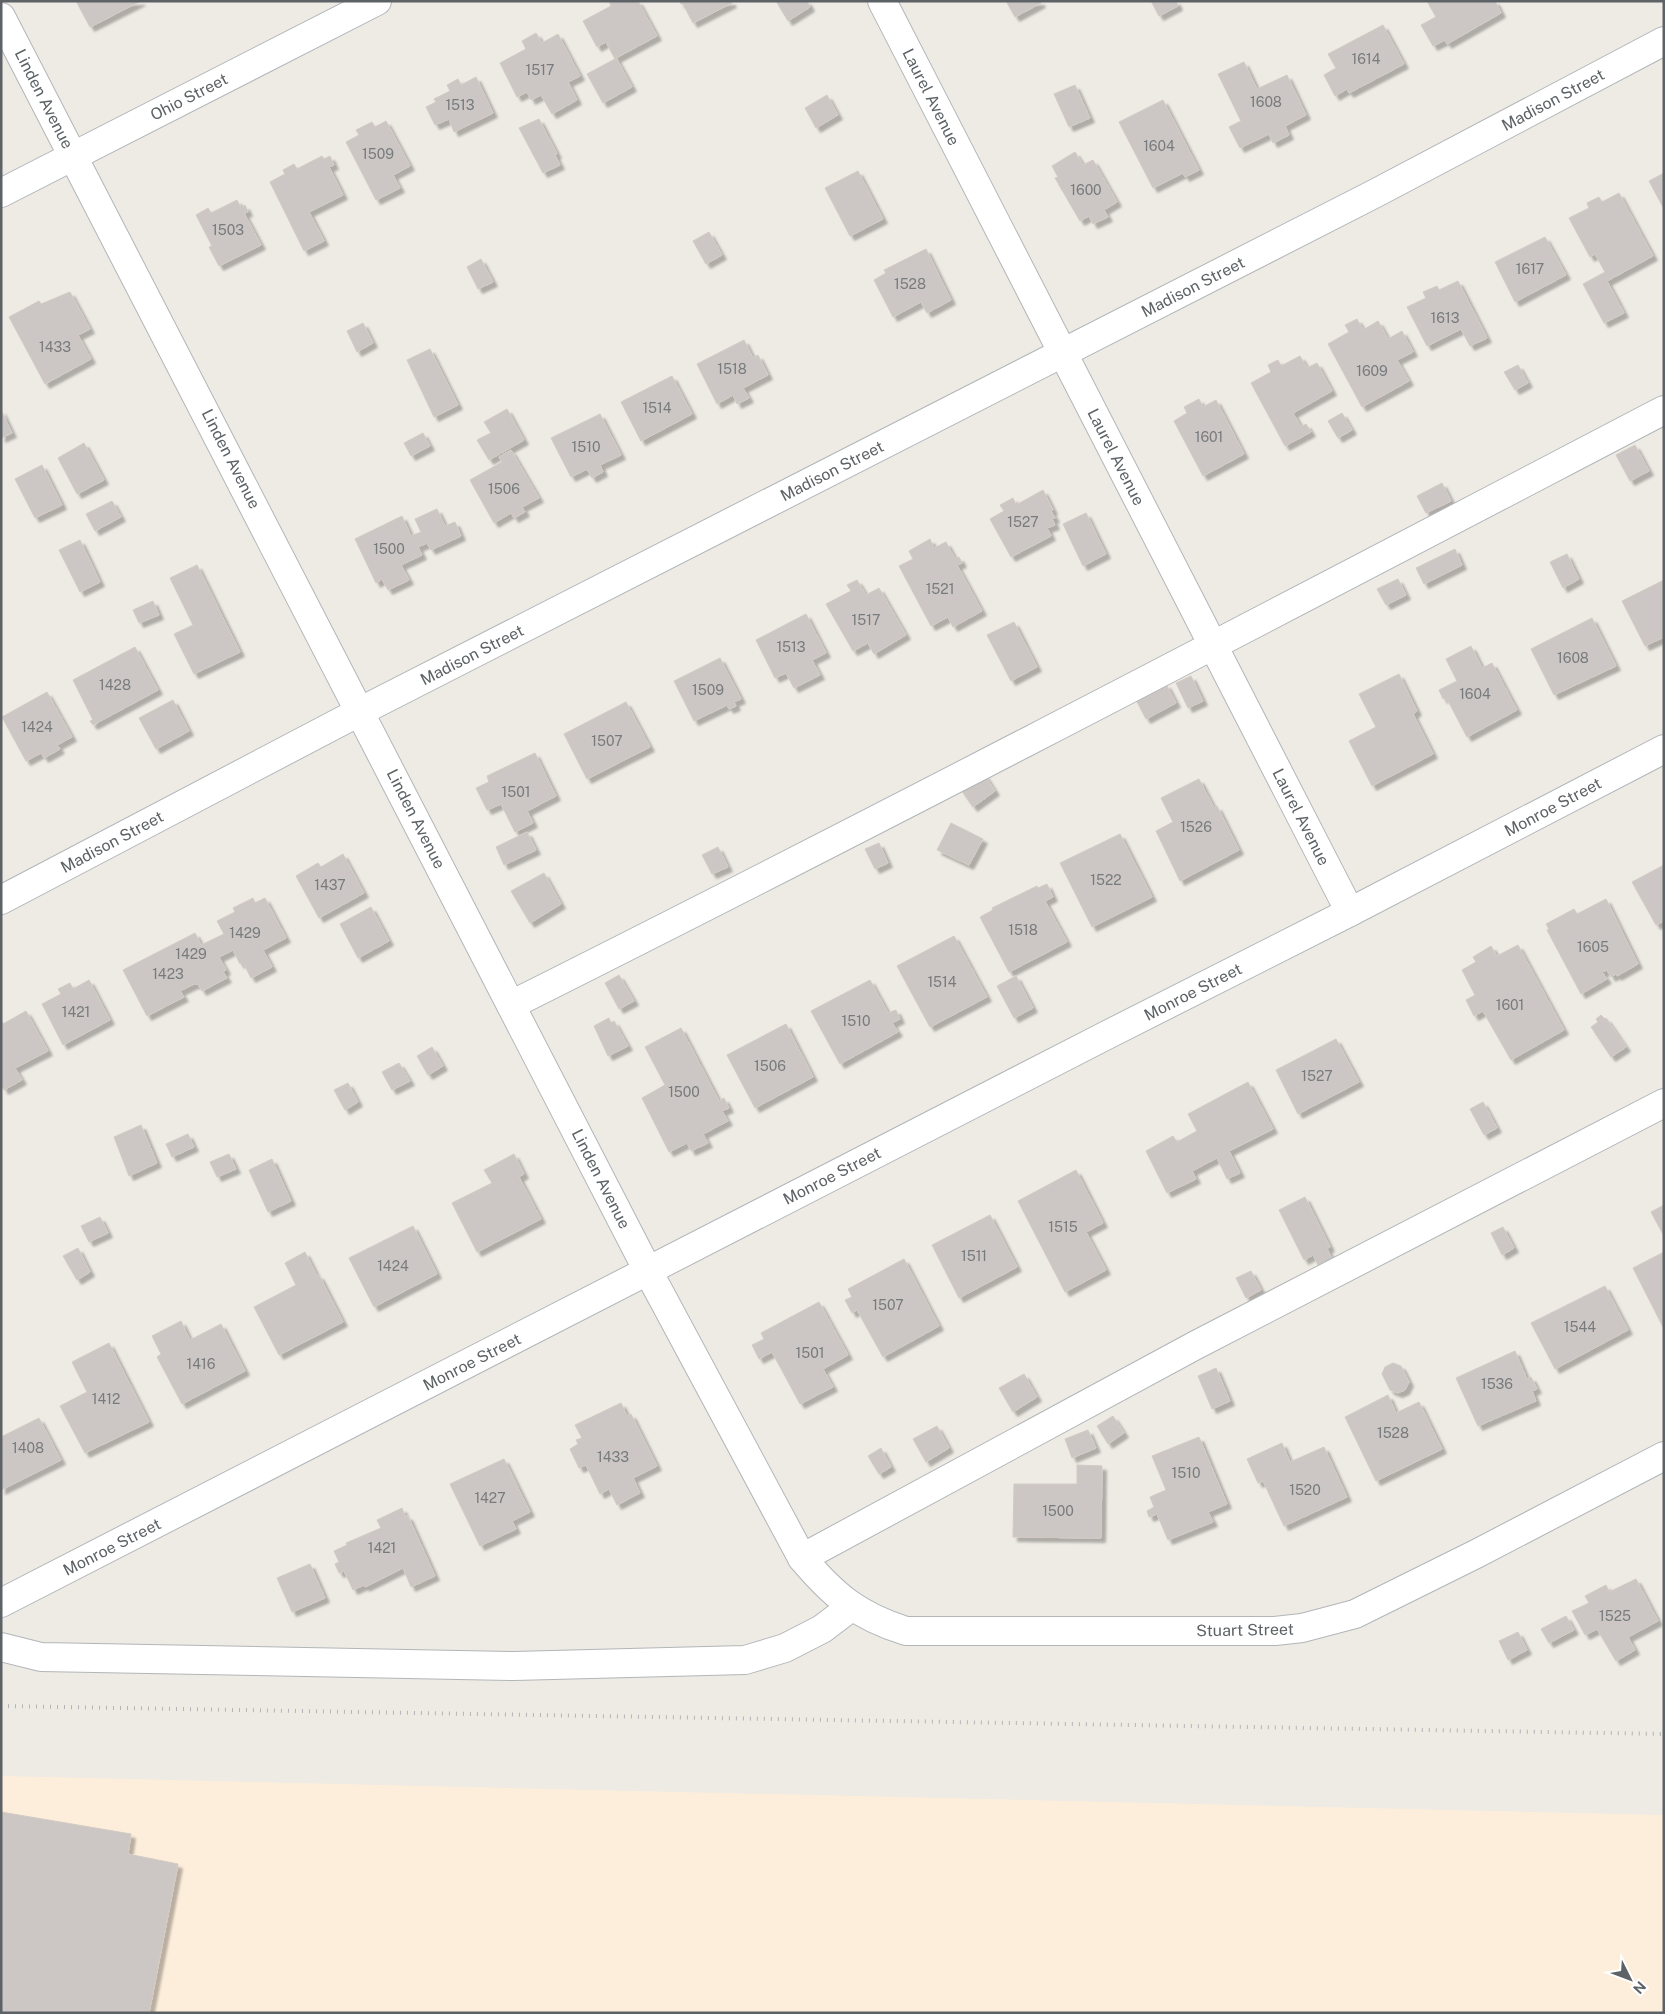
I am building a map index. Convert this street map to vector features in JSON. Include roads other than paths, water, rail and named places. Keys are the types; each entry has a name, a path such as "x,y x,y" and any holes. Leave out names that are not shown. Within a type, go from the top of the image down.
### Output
{"street":[{"name":"Ohio Street","path":"1,193 377,1"},
{"name":"Laurel Avenue","path":"882,1 1350,912"},
{"name":"Linden Avenue","path":"1,17 361,711 648,1271 802,1558 824,1584 851,1607"},
{"name":"Madison Street","path":"1,900 361,711 1374,194 1664,42"},
{"path":"511,1005 1212,646 1664,410"},
{"name":"Monroe Street","path":"1,1604 1664,749"},
{"path":"802,1558 1196,1345 1664,1103"},
{"name":"Stuart Street","path":"851,1607 882,1624 906,1631 1275,1631 1302,1628 1355,1614 1476,1554 1664,1456"},
{"path":"1,1647 41,1657 514,1666 744,1660 785,1648 822,1630 851,1607"}],"railway":[{"path":"1,1706 1664,1734"}]}
